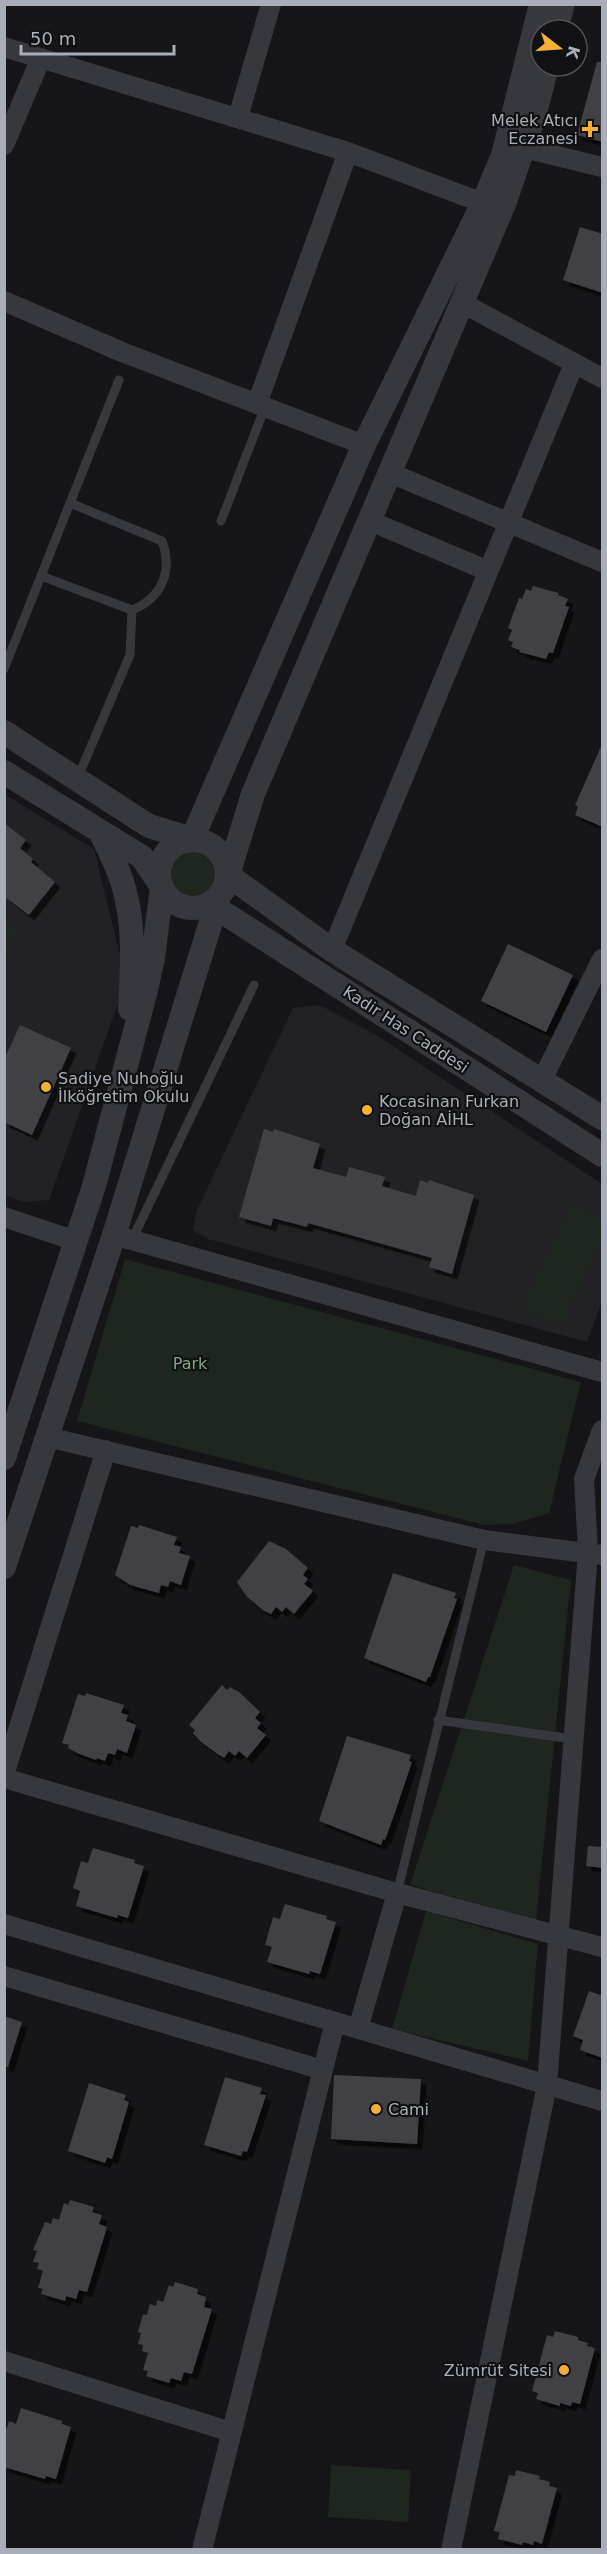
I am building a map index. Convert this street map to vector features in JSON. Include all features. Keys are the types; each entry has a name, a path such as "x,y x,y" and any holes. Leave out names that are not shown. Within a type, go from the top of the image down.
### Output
{"street":[{"path":"238,117 271,4"},
{"path":"4,1567 47,1437 123,1238 218,895 253,794 388,472 462,303 493,204 541,4"},
{"path":"4,47 348,152 493,204"},
{"path":"4,145 40,58"},
{"path":"4,1458 94,1186 153,958 162,887 159,877 164,856 171,848 192,838 364,446 524,148 544,78"},
{"path":"524,148 603,167"},
{"path":"261,406 348,152"},
{"path":"4,301 122,352 364,446"},
{"path":"462,303 603,378"},
{"path":"332,950 574,364"},
{"path":"388,472 603,562"},
{"path":"368,520 489,571"},
{"path":"4,732 149,826 212,845 220,853 218,895"},
{"path":"4,771 136,852 147,863 162,887 177,904 199,907 218,895"},
{"path":"100,831 120,876 131,922 132,968 125,1068"},
{"name":"Kadir Has Caddesi","path":"218,895 332,950 603,1118"},
{"name":"Kadir Has Caddesi","path":"218,895 603,1155"},
{"path":"542,1080 603,959"},
{"path":"4,1217 75,1241"},
{"path":"123,1238 603,1372"},
{"path":"451,2550 547,2085 573,1738 595,1553 584,1479 603,1430"},
{"path":"47,1437 484,1540 595,1553"},
{"path":"106,1450 4,1777 396,1893 603,1947"},
{"path":"358,2029 396,1893"},
{"path":"4,1924 603,2102"},
{"path":"4,1976 322,2070"},
{"path":"201,2550 335,2022"},
{"path":"4,2361 231,2432"}],"lane":[{"path":"4,669 119,380"},
{"path":"221,521 261,406"},
{"path":"41,576 132,610 151,600 163,582 167,562 162,541 70,503"},
{"path":"77,779 130,655 132,610"},
{"path":"123,1238 254,985"},
{"path":"396,1893 484,1540"},
{"path":"438,1720 573,1738"}],"shaded area":[{"name":"Sadiye Nuhoğlu İlköğretim Okulu","path":"4,794 94,849 126,980 49,1200 23,1202 5,1195"},
{"name":"Kocasinan Furkan Doğan AİHL","path":"320,1005 378,1036 602,1184 602,1301 587,1342 208,1239 193,1230 197,1210 293,1008"}],"green space":[{"path":"189,849 199,849 212,856 219,869 219,879 212,892 199,899 189,899 180,895 173,888 169,879 169,869 173,860 180,853"},
{"path":"5,921 18,926 5,957"},
{"path":"571,1204 602,1218 602,1239 561,1326 522,1308"},
{"name":"Park","path":"125,1259 581,1382 549,1513 513,1524 484,1525 77,1421"},
{"path":"514,1565 571,1580 536,1920 410,1885"},
{"path":"426,1911 538,1944 528,2061 392,2029"},
{"path":"331,2465 411,2470 408,2522 328,2517"}],"building":[{"path":"597,62 603,62 603,142 577,135"},
{"path":"580,227 603,234 603,293 563,280"},
{"path":"533,586 559,593 558,595 568,599 565,606 569,607 553,653 549,652 546,659 519,652 520,650 511,647 513,642 508,640 512,630 508,628 519,598 522,599 526,589 531,591"},
{"path":"603,742 603,827 575,815 578,807 575,805"},
{"path":"4,823 26,840 20,848 33,859 31,862 55,882 29,915 4,896"},
{"path":"508,944 573,975 546,1032 481,1001"},
{"path":"20,1025 71,1048 32,1135 4,1122 4,1060"},
{"path":"264,1129 273,1132 274,1129 320,1144 313,1168 346,1177 349,1167 385,1177 382,1186 416,1196 420,1180 428,1183 429,1180 474,1195 452,1274 429,1267 432,1258 308,1223 307,1227 273,1218 271,1226 239,1217"},
{"path":"139,1525 177,1537 174,1545 181,1547 179,1553 190,1556 181,1585 170,1581 168,1587 161,1585 159,1593 130,1585 115,1575 131,1526 138,1528"},
{"path":"269,1541 286,1549 308,1568 303,1575 308,1579 304,1584 313,1591 294,1614 286,1607 282,1612 276,1607 271,1614 263,1610 247,1597 237,1582"},
{"path":"393,1573 456,1593 454,1598 457,1599 430,1677 426,1682 364,1658"},
{"path":"222,1685 227,1690 230,1687 239,1692 260,1712 255,1718 261,1723 257,1728 266,1735 247,1758 239,1751 235,1756 229,1751 224,1758 200,1741 193,1733 195,1730 189,1725"},
{"path":"86,1693 124,1705 121,1713 128,1715 126,1721 136,1725 127,1753 117,1749 115,1755 108,1753 105,1761 97,1758 96,1760 77,1753 68,1748 69,1745 62,1743 78,1694 85,1696"},
{"path":"347,1736 411,1755 409,1761 412,1762 385,1840 383,1839 381,1845 319,1821"},
{"path":"588,1846 603,1847 603,1868 586,1866"},
{"path":"93,1848 135,1860 134,1863 144,1866 128,1918 118,1915 117,1918 76,1906 80,1891 73,1888 81,1861 88,1863"},
{"path":"285,1904 327,1916 326,1919 336,1922 320,1974 310,1971 309,1974 267,1962 272,1947 265,1945 273,1917 280,1919"},
{"path":"589,1991 603,1996 603,2058 580,2050 583,2040 573,2036"},
{"path":"4,2016 22,2022 8,2067 4,2066"},
{"name":"Cami","path":"334,2075 421,2079 417,2144 331,2139"},
{"path":"225,2077 262,2088 260,2094 266,2095 247,2152 243,2151 241,2156 204,2145"},
{"path":"89,2083 126,2095 124,2100 129,2102 112,2159 107,2157 105,2163 68,2151"},
{"path":"70,2200 94,2207 92,2212 102,2215 99,2224 107,2227 87,2292 79,2290 76,2299 66,2296 65,2301 41,2294 43,2289 38,2288 43,2271 37,2269 39,2263 33,2262 37,2251 33,2250 45,2222 51,2224 53,2218 59,2220 64,2203 68,2205"},
{"path":"175,2282 198,2289 197,2294 206,2297 204,2307 212,2309 192,2374 184,2372 181,2381 171,2378 169,2383 146,2376 148,2371 143,2370 148,2353 142,2351 143,2345 138,2344 141,2333 138,2332 143,2314 147,2315 150,2304 156,2306 157,2300 163,2302 169,2285 173,2287"},
{"name":"Zümrüt Sitesi","path":"555,2331 578,2337 578,2340 588,2343 587,2346 595,2348 580,2404 572,2402 571,2406 560,2403 560,2406 536,2399 538,2393 532,2391 547,2335 553,2337"},
{"path":"21,2408 62,2421 62,2424 71,2427 56,2479 46,2476 45,2479 4,2467 4,2436 9,2421 16,2424"},
{"path":"516,2470 540,2476 539,2479 550,2482 549,2486 557,2488 542,2544 534,2541 533,2545 523,2542 522,2545 498,2539 500,2532 494,2531 509,2475 515,2476"}],"place":[{"name":"Melek Atıcı Eczanesi","path":"590,129"},
{"name":"Sadiye Nuhoğlu İlköğretim Okulu","path":"46,1087"},
{"name":"Kocasinan Furkan Doğan AİHL","path":"367,1110"},
{"name":"Cami","path":"376,2109"},
{"name":"Zümrüt Sitesi","path":"564,2370"}]}
